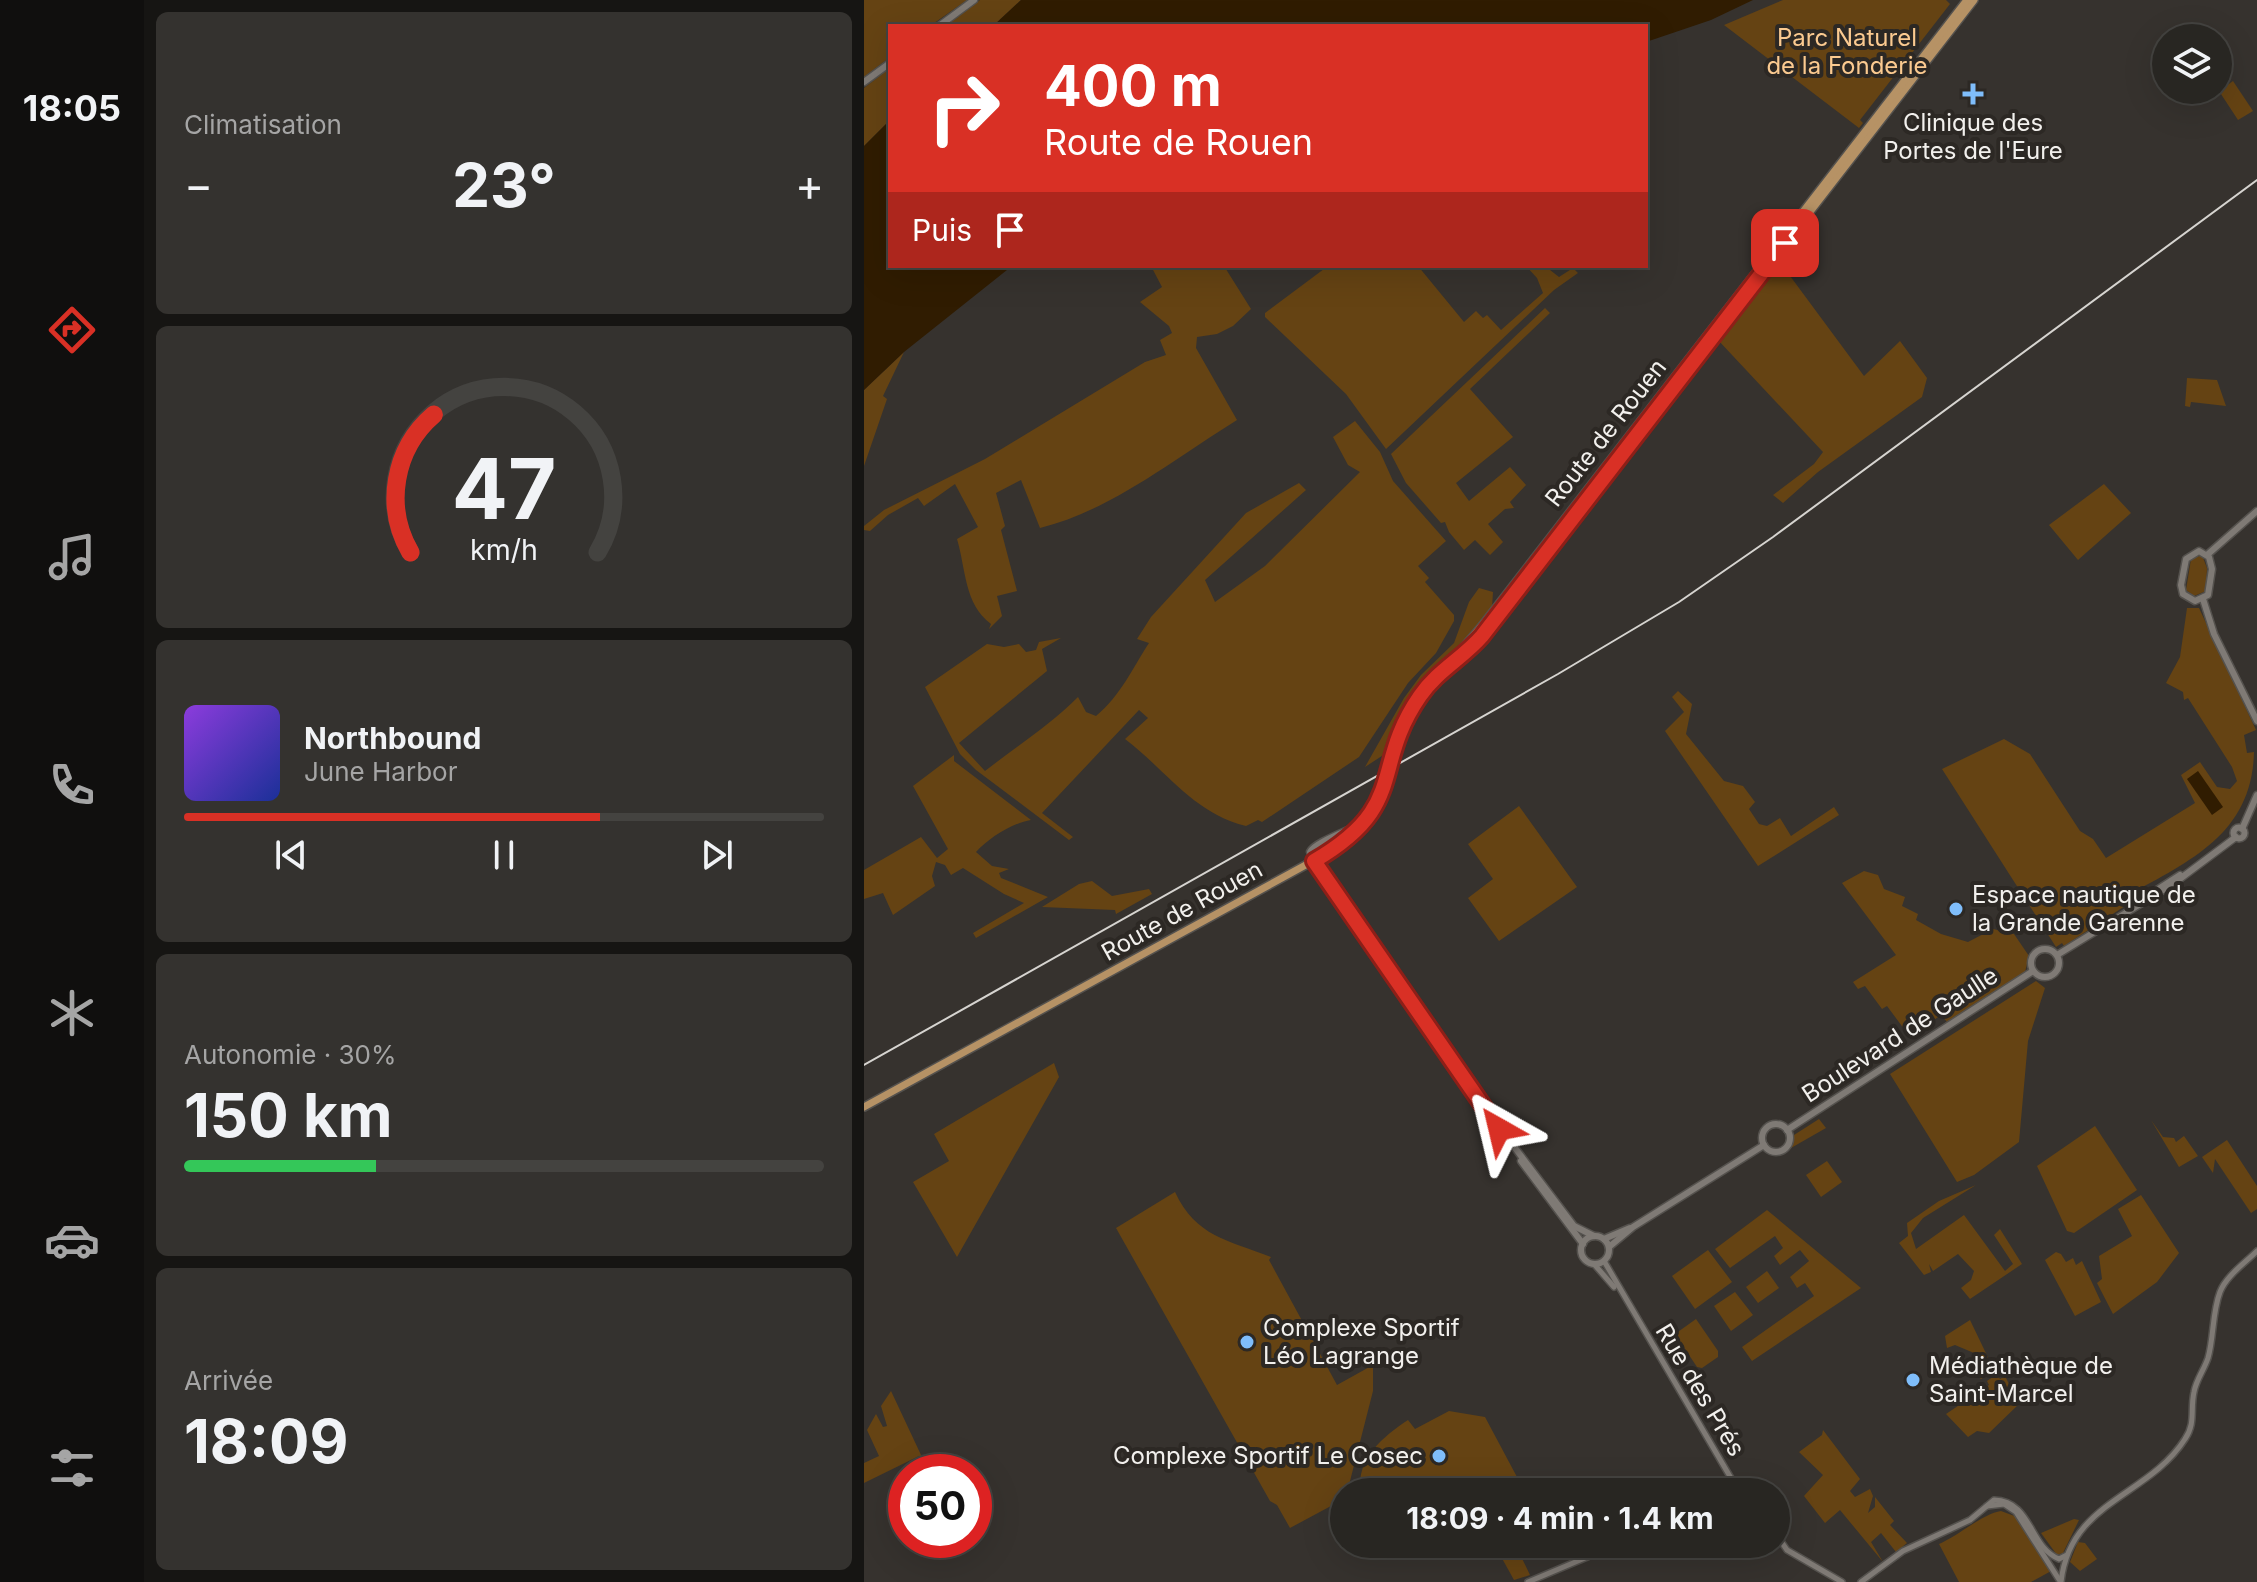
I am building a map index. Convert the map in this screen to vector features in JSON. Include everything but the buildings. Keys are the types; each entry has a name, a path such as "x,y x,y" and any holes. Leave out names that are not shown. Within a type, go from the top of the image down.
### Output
{"main road":[{"path":"942,24 974,0"},
{"path":"1804,215 1967,0"},
{"path":"1804,215 1974,0"},
{"path":"864,82 888,64"},
{"name":"Route de Rouen","path":"864,1107 1347,841 1369,819 1384,792 1400,738 1413,708 1439,673 1482,636 1804,215"},
{"path":"2207,555 2257,511"},
{"path":"2199,551 2207,555 2212,564 2210,592 2203,599 2189,599 2181,585 2188,556 2199,551"},
{"path":"2203,599 2214,634 2257,721"},
{"path":"2057,955 2236,837 2236,829 2242,829 2257,795"},
{"path":"1369,819 1349,832 1311,846 1314,861 1438,1043 1583,1244 1583,1256 1594,1264 1604,1261 1609,1247 1633,1227 1764,1145"},
{"path":"2049,949 2057,955 2059,966 2052,976 2040,976 2033,971 2031,962 2036,952 2049,949"},
{"name":"Boulevard de Gaulle","path":"1787,1130 2033,971"},
{"path":"1780,1125 1787,1130 1790,1139 1785,1149 1774,1152 1764,1145 1764,1133 1769,1127 1780,1125"},
{"path":"1507,1139 1574,1226 1603,1239 1609,1247"},
{"path":"1603,1239 1633,1227"},
{"path":"1583,1244 1594,1236"}],"street":[{"path":"2061,1582 2067,1554 2082,1529 2103,1506 2169,1462 2187,1436 2194,1420 2193,1393 2209,1356 2220,1293 2225,1283 2257,1251"},
{"name":"Rue des Prés","path":"1604,1261 1731,1478"},
{"name":"Rue des Prés","path":"1594,1264 1627,1303"},
{"path":"1861,1582 1903,1551 1960,1527 1994,1500 2012,1503 2049,1553 2059,1559 2067,1554"},
{"path":"1986,1506 2004,1504 2016,1512 2061,1582"},
{"path":"1790,1552 1842,1582"},
{"path":"1528,1582 1585,1558"},
{"path":"2052,1564 2063,1566"}],"green space":[{"path":"864,0 967,0 933,24 888,24 888,59 864,77"},
{"path":"980,0 1021,0 995,24 949,24"},
{"name":"Parc Naturel de la Fonderie","path":"1783,0 1946,0 1950,4 1860,120 1863,123 1859,128 1724,25"},
{"path":"888,70 888,122 864,146 864,88"},
{"path":"2232,82 2253,111 2238,120 2228,104 2232,104"},
{"path":"1779,261 1864,376 1900,341 1927,378 1922,397 1818,472 1783,503 1773,495 1814,464 1823,452 1718,340"},
{"path":"1152,268 1225,268 1251,309 1233,326 1217,334 1197,337 1196,348 1237,420 1117,496 1067,520 1040,528 1021,480 996,493 1005,526 1001,530 1017,591 997,596 1002,616 989,629 991,624 982,616 967,585 957,539 978,527 955,484 924,506 918,498 888,515 870,531 864,530 864,526 884,510 985,459 1145,362 1166,355 1160,340 1172,333 1169,326 1140,302 1162,287"},
{"path":"1325,268 1420,268 1464,322 1476,311 1483,318 1487,315 1501,330 1543,293 1537,278 1528,268 1548,268 1559,277 1573,268 1578,273 1554,290 1386,449 1346,394 1265,317 1265,313"},
{"path":"1545,308 1550,313 1470,389 1513,437 1456,483 1469,501 1510,467 1526,485 1510,502 1514,508 1505,509 1488,524 1503,542 1490,555 1475,540 1464,550 1445,522 1441,523 1406,483 1391,454"},
{"path":"904,352 883,396 887,399 864,466 864,390"},
{"path":"2187,378 2217,380 2226,406 2191,402 2190,407 2185,406"},
{"path":"1355,421 1380,452 1393,481 1446,541 1418,566 1429,578 1425,582 1454,615 1454,621 1436,653 1408,683 1359,757 1262,822 1258,820 1246,826 1227,820 1195,801 1125,739 1148,718 1139,710 1042,813 1073,837 1069,840 976,770 960,754 925,687 987,644 1004,647 1019,644 1026,652 1036,650 1039,642 1061,638 1042,649 1047,671 959,743 985,771 1078,697 1086,712 1096,716 1119,691 1149,643 1137,639 1151,617 1246,513 1299,483 1306,490 1205,580 1215,602 1265,566 1360,472 1348,465 1333,437"},
{"path":"2104,484 2131,513 2078,560 2049,525"},
{"path":"2202,555 2207,568 2206,591 2194,596 2186,590 2191,559"},
{"path":"1479,588 1493,592 1492,608 1468,638 1422,682 1402,718 1391,750 1365,767 1404,698 1421,675 1454,643 1469,602"},
{"path":"2187,608 2199,608 2256,730 2244,735 2247,753 2254,752 2250,781 2242,805 2229,826 2212,843 2170,872 2123,898 2128,904 2064,946 2062,943 2056,947 1942,769 2004,739 2030,754 2080,831 2093,839 2106,858 2195,803 2181,775 2200,762 2217,787 2230,789 2237,781 2232,767 2188,698 2184,700 2183,692 2166,683 2180,657"},
{"path":"1678,691 1692,704 1686,734 1724,781 1743,786 1755,802 1749,809 1759,824 1767,826 1780,818 1791,836 1834,807 1839,815 1758,866 1665,731 1684,712 1672,697"},
{"path":"954,755 954,761 1031,820 1001,832 976,852 992,866 1009,869 999,873 1001,878 1048,897 976,938 973,933 1024,903 963,868 951,875 945,865 936,862 932,876 935,886 893,915 883,893 864,899 864,870 921,837 937,858 948,849 913,786"},
{"path":"1519,806 1577,887 1499,941 1468,898 1493,879 1468,844"},
{"path":"1864,871 1878,875 1884,889 1905,897 1902,906 1918,914 1916,920 1941,934 1968,942 1993,929 2014,934 2029,956 2025,972 1947,1022 1941,1015 1910,1037 1887,1006 1882,1009 1865,986 1858,989 1853,982 1896,955 1842,883"},
{"path":"1092,881 1112,896 1149,889 1152,894 1116,914 1115,910 1042,907 1079,884"},
{"path":"2036,981 2045,988 2028,1041 2019,1142 1974,1175 1957,1182 1890,1074"},
{"path":"1054,1063 1059,1077 957,1257 913,1182 949,1161 934,1134"},
{"path":"1819,1119 1826,1128 1791,1148 1794,1135"},
{"path":"2151,1120 2163,1137 2174,1138 2176,1142 2184,1136 2198,1156 2179,1167"},
{"path":"2095,1126 2137,1190 2074,1233 2067,1231 2037,1166"},
{"path":"2227,1140 2257,1186 2257,1209 2251,1213 2215,1159 2213,1173 2202,1157"},
{"path":"1827,1161 1842,1182 1821,1197 1806,1175"},
{"path":"1976,1185 1923,1218 1911,1233 1916,1249 1964,1215 2005,1271 2013,1264 1994,1235 2000,1229 2022,1264 1970,1299 1961,1288 1971,1280 1974,1271 1958,1254 1933,1271 1929,1264 1931,1272 1924,1275 1899,1243 1908,1236 1907,1223 1939,1201"},
{"name":"Complexe Sportif Léo Lagrange","path":"1175,1192 1183,1207 1203,1228 1227,1241 1271,1257 1269,1260 1337,1385 1373,1365 1373,1391 1351,1478 1330,1478 1330,1507 1290,1528 1277,1505 1270,1501 1116,1228"},
{"path":"2141,1195 2179,1253 2157,1282 2113,1314 2097,1283 2102,1279 2099,1256 2132,1236 2118,1209"},
{"path":"1767,1210 1861,1288 1752,1361 1742,1347 1814,1296 1805,1283 1797,1288 1790,1277 1809,1261 1800,1250 1780,1265 1774,1256 1783,1248 1775,1236 1730,1268 1715,1249"},
{"path":"1708,1250 1732,1282 1695,1309 1672,1276"},
{"path":"2056,1252 2066,1262 2073,1258 2076,1265 2082,1261 2101,1302 2075,1316 2045,1260"},
{"path":"1767,1271 1779,1288 1758,1303 1746,1287"},
{"path":"1735,1292 1753,1315 1731,1331 1714,1306"},
{"path":"1696,1319 1718,1351 1718,1357 1702,1368 1697,1367 1675,1334"},
{"path":"1970,1320 1994,1370 1981,1379 1974,1372 1974,1353 1955,1345 1947,1348 1945,1336"},
{"path":"1997,1374 2000,1379 2005,1376 2019,1404 1989,1433 1977,1431 1968,1437 1946,1414 1989,1385 1987,1381"},
{"path":"891,1391 921,1454 888,1454 888,1471 864,1483 864,1463 879,1456 867,1430 876,1414 883,1427 887,1426 881,1406"},
{"name":"Complexe Sportif Le Cosec","path":"1449,1411 1485,1417 1518,1478 1360,1478 1367,1459 1381,1441 1408,1420 1415,1429"},
{"path":"1823,1430 1860,1479 1850,1491 1855,1497 1870,1489 1873,1496 1868,1513 1875,1507 1875,1497 1894,1521 1890,1525 1907,1543 1896,1552 1881,1533 1871,1542 1883,1562 1840,1510 1825,1523 1804,1496 1823,1475 1799,1452 1822,1435"},
{"path":"2001,1511 2017,1517 2053,1570 2031,1582 1959,1582 1939,1544"},
{"path":"2074,1519 2079,1520 2063,1553 2057,1555 2041,1533"},
{"path":"2078,1542 2085,1543 2097,1559 2080,1571 2070,1562"},
{"path":"1502,1558 1522,1558 1530,1575 1514,1580"}],"shaded area":[{"path":"1021,0 1753,0 1711,20 1648,41 1648,24 995,24"},
{"path":"888,122 888,268 1009,268 904,352 864,390 864,146"},
{"path":"2198,771 2223,807 2212,815 2187,779"}],"railway":[{"path":"864,1065 1558,674 1679,602 1773,537 2257,180"}],"place":[{"name":"Clinique des Portes de l'Eure","path":"1973,94"},
{"name":"Espace nautique de la Grande Garenne","path":"1956,909"},
{"name":"Complexe Sportif Léo Lagrange","path":"1247,1342"},
{"name":"Médiathèque de Saint-Marcel","path":"1913,1380"},
{"name":"Complexe Sportif Le Cosec","path":"1439,1456"}],"route":[{"path":"1499,1129 1314,861 1347,841 1369,819 1387,785 1405,724 1420,696 1439,673 1482,636 1785,243"}]}
